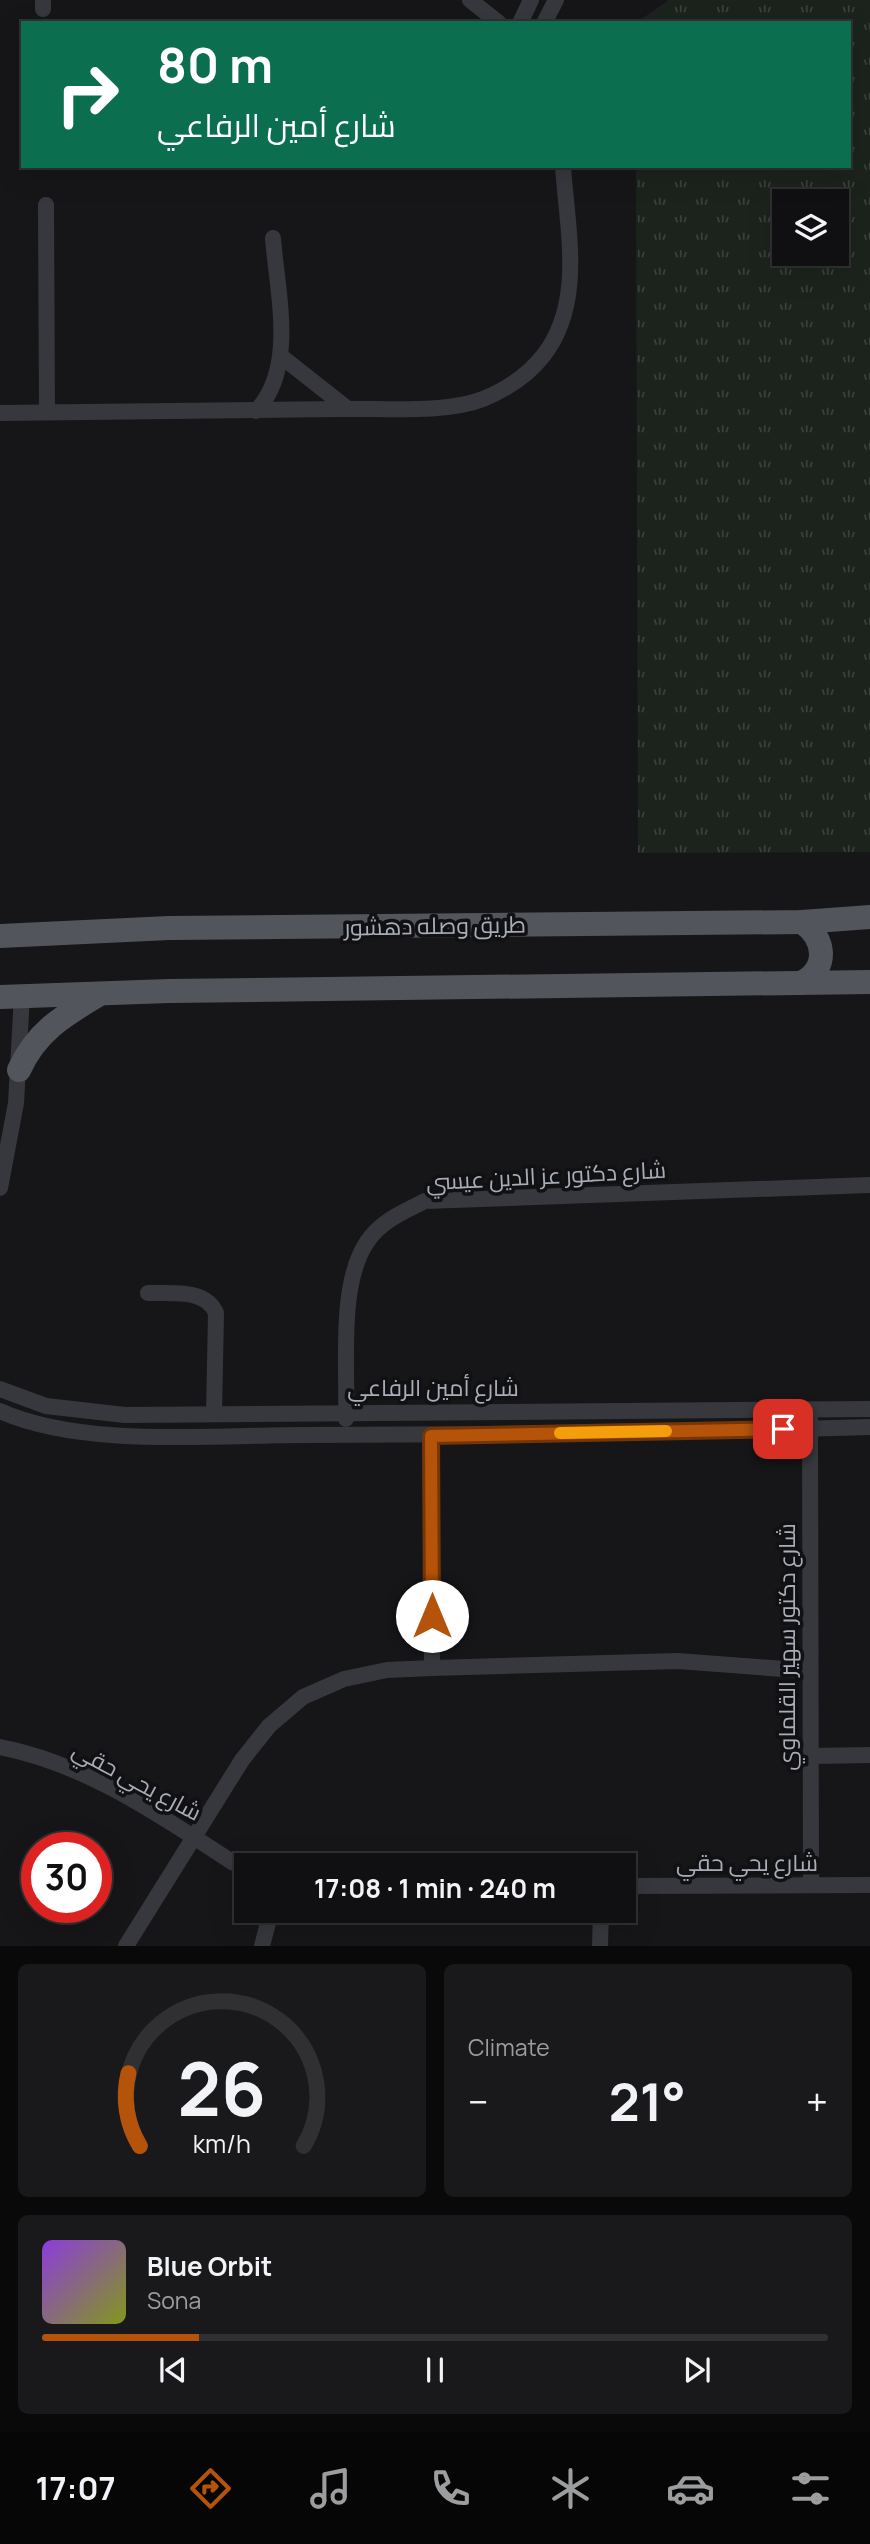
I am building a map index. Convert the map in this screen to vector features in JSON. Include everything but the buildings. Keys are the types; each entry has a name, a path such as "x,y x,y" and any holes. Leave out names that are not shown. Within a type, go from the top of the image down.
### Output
{"main road":[{"name":"طريق وصله دهشور","path":"0,936 169,928 802,922 870,917"},
{"path":"801,984 811,978 821,963 822,945 813,929 802,922"},
{"path":"11,997 103,992 870,982"},
{"path":"19,1070 35,1041 47,1028 103,992"}],"street":[{"path":"470,0 496,21"},
{"path":"521,21 531,0"},
{"path":"545,21 556,0"},
{"path":"0,412 348,409 445,406 482,399 516,383 543,357 562,324 571,287 563,168"},
{"path":"46,205 47,412"},
{"path":"256,411 274,387 282,357 273,238"},
{"path":"282,357 348,409"},
{"path":"0,1188 8,1103 19,1070 11,997"},
{"name":"شارع دكتور عز الدين عيسي","path":"345,1435 352,1273 368,1241 393,1216 425,1201 870,1185"},
{"path":"148,1293 200,1296 212,1302 216,1313 214,1414"},
{"name":"شارع أمين الرفاعي","path":"0,1389 46,1406 125,1415 346,1411 870,1409"},
{"name":"شارع دكتور سهير القلماوي","path":"810,1409 811,1885"},
{"name":"شارع أمين الرفاعي","path":"0,1411 40,1425 68,1430 170,1435 431,1436 870,1427"},
{"path":"431,1436 432,1668"},
{"path":"126,1945 242,1760 269,1726 303,1697 344,1679 387,1670 678,1661 810,1671"},
{"name":"شارع يحي حقي","path":"0,1747 47,1760 88,1776 234,1863"},
{"path":"810,1756 870,1755"},
{"name":"شارع يحي حقي","path":"636,1886 870,1885"},
{"path":"262,1945 268,1923"},
{"path":"600,1945 601,1923"}],"green space":[{"path":"669,0 870,0 870,852 638,853 636,168 851,168 851,21 639,21"}],"slow traffic":[{"path":"560,1433 666,1431"}],"route":[{"path":"432,1616 431,1436 783,1429"}]}
